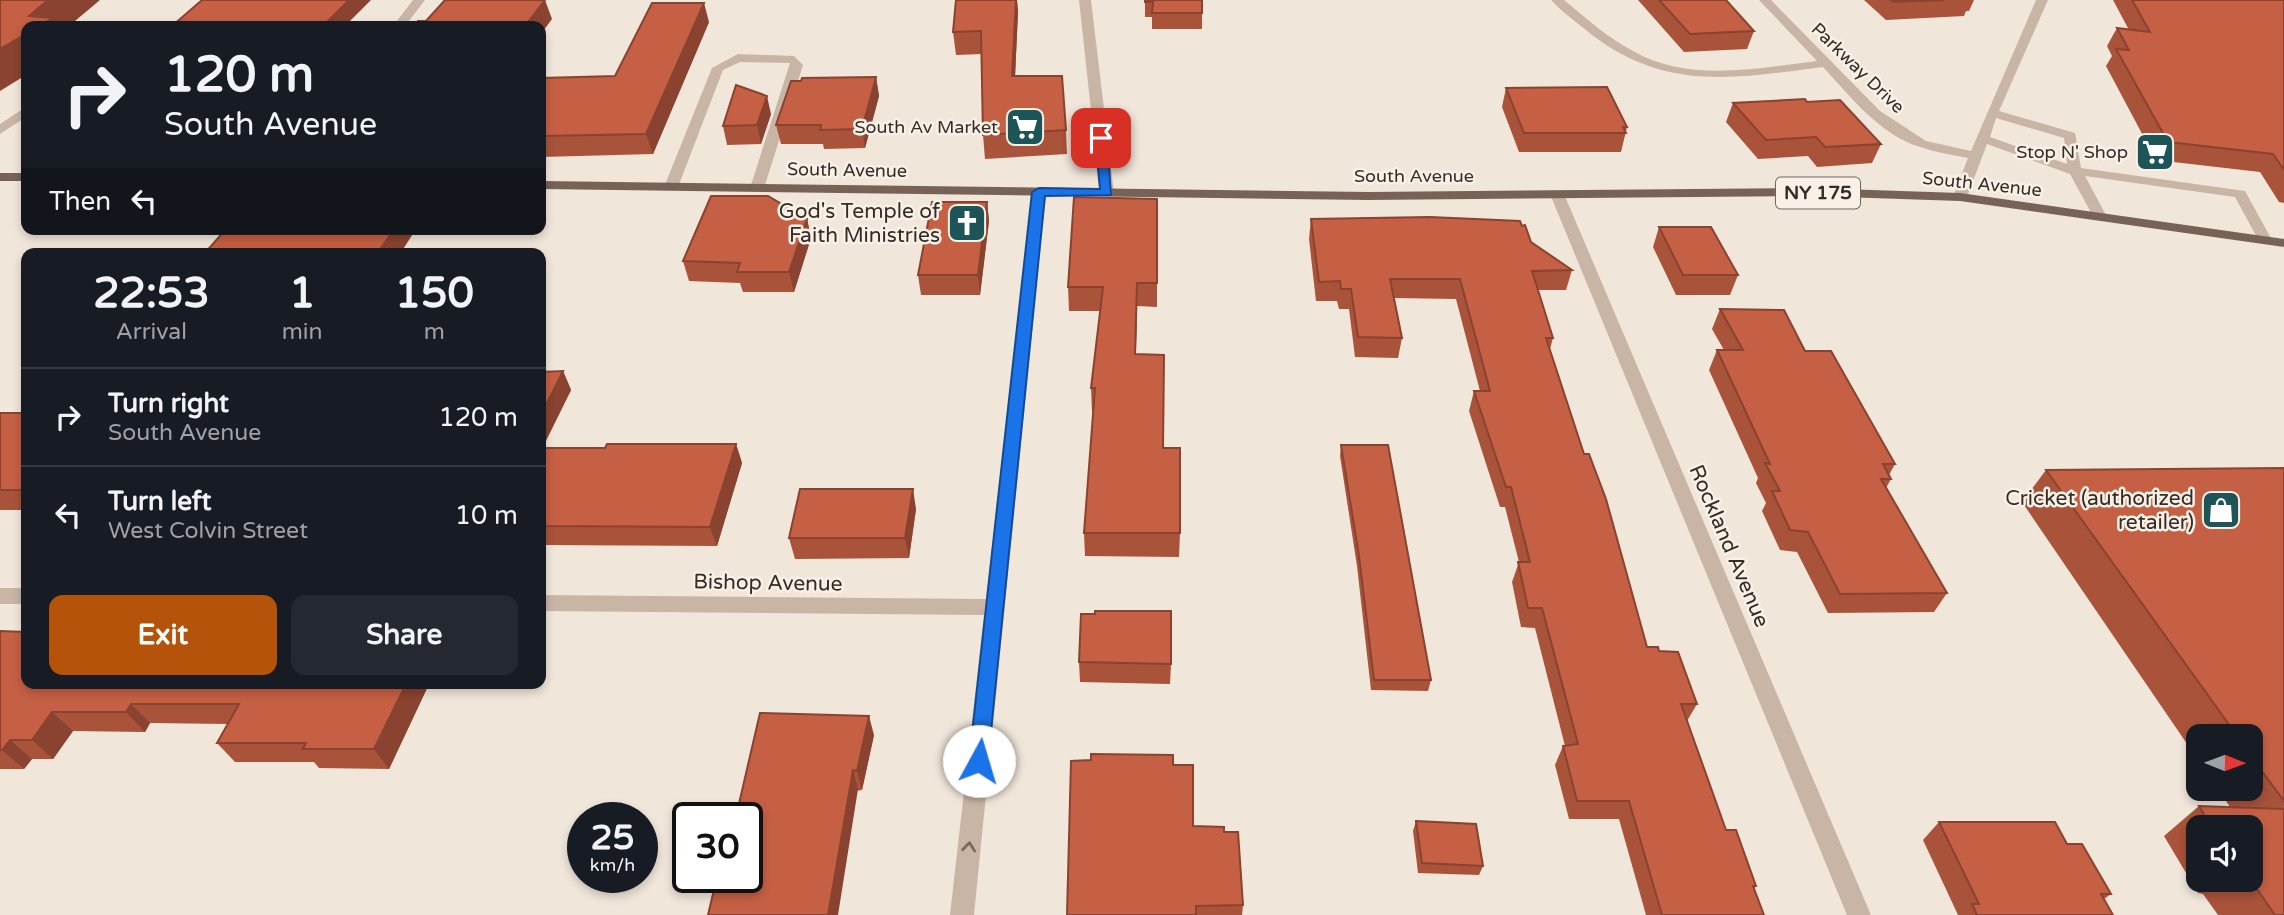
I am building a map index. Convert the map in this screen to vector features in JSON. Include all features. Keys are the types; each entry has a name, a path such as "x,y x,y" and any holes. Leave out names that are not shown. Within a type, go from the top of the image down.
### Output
{"main road":[{"path":"0,177 21,177"},
{"name":"South Avenue","path":"546,186 1107,193 1813,192 1960,197 2284,243"}],"street":[{"path":"403,21 419,0"},
{"path":"1085,0 1107,193"},
{"path":"1557,0 1631,55 1663,69 1716,75 1826,63"},
{"name":"Parkway Drive","path":"1765,0 1875,114 1922,144 1976,156"},
{"path":"1960,197 1992,113 2042,0"},
{"path":"671,187 718,68 738,58 784,57 794,60 797,65 757,188"},
{"path":"1992,113 2070,136 2075,170 2100,217"},
{"path":"0,130 21,115"},
{"path":"1984,139 2075,170 2240,194 2265,240"},
{"path":"962,915 1039,192"},
{"name":"Rockland Avenue","path":"1557,194 1859,915"},
{"path":"0,596 21,596"},
{"name":"Bishop Avenue","path":"546,603 995,607"}],"building":[{"path":"0,0 48,0 29,16 53,18 48,21 21,21 21,37 0,49"},
{"path":"202,0 349,0 328,21 178,21"},
{"path":"445,0 545,0 529,21 426,21"},
{"path":"956,0 1016,0 1012,76 1062,76 1066,130 983,135 981,31 953,32"},
{"path":"1145,0 1202,0 1202,13 1152,13 1153,2"},
{"path":"1659,0 1726,0 1754,31 1690,34"},
{"path":"1891,0 1944,0 1894,2"},
{"path":"2132,0 2284,0 2284,170 2273,154 2168,142 2116,49 2129,50 2117,28 2150,32"},
{"path":"652,3 704,3 646,134 546,136 546,78 615,76"},
{"path":"876,77 862,129 820,130 821,125 776,125 791,81 801,81 802,78"},
{"path":"736,85 767,96 757,125 723,126"},
{"path":"1607,87 1627,127 1623,127 1626,133 1524,133 1506,88"},
{"path":"1805,99 1807,102 1840,100 1881,144 1825,147 1816,137 1766,140 1733,103"},
{"path":"711,196 768,196 807,219 789,272 737,272 740,263 683,261"},
{"path":"1074,197 1157,199 1157,283 1137,283 1135,354 1164,355 1163,448 1180,448 1180,533 1084,533 1095,388 1091,388 1103,287 1068,287"},
{"path":"932,202 987,202 978,275 918,275"},
{"path":"1430,217 1520,221 1522,226 1525,225 1531,242 1572,270 1532,271 1553,338 1546,338 1584,454 1589,454 1606,499 1647,647 1678,652 1697,704 1681,704 1726,830 1736,830 1764,915 1662,915 1629,801 1577,801 1563,746 1578,744 1542,608 1528,608 1518,562 1530,562 1511,487 1506,487 1474,391 1490,391 1460,279 1390,279 1402,338 1358,337 1351,289 1341,289 1340,281 1319,282 1311,219"},
{"path":"1659,227 1711,227 1738,275 1683,275"},
{"path":"221,235 390,235 381,248 209,248"},
{"path":"1720,309 1784,310 1805,351 1831,351 1895,464 1883,464 1891,479 1881,479 1947,593 1840,594 1808,532 1790,530 1772,491 1780,491 1765,463 1770,464 1717,350 1743,350"},
{"path":"563,371 546,405 546,372"},
{"path":"0,413 21,413 21,490 0,490"},
{"path":"607,444 736,444 710,527 546,526 546,448 605,448"},
{"path":"1341,445 1388,445 1431,680 1374,680 1359,556"},
{"path":"2284,468 2284,801 2263,773 2263,724 2229,724 2046,470"},
{"path":"800,489 913,489 905,538 789,538"},
{"path":"1095,611 1171,611 1171,664 1079,662 1081,614 1095,614"},
{"path":"0,631 21,632 21,689 404,689 374,749 303,749 306,743 217,743 239,704 131,704 126,712 52,712 32,740 10,740 0,750"},
{"path":"760,713 869,716 857,771 853,770 828,915 708,915 713,893 763,893 763,802 739,802"},
{"path":"1091,754 1173,755 1173,765 1193,765 1193,826 1224,827 1224,832 1238,832 1243,905 1196,906 1196,915 1067,915 1071,761 1091,760"},
{"path":"2199,806 2284,809 2284,915 2275,915 2259,892 2263,892 2263,815 2204,815"},
{"path":"1416,821 1476,824 1483,866 1422,863"},
{"path":"1939,822 2055,822 2067,844 2082,844 2111,894 2101,894 2113,915 1977,915 1972,904 1979,904"}],"place":[{"name":"South Av Market","path":"1025,127"},
{"name":"Stop N' Shop","path":"2155,152"},
{"name":"God's Temple of Faith Ministries","path":"967,223"},
{"name":"Cricket (authorized retailer)","path":"2221,510"}],"route":[{"path":"979,761 1039,192 1107,193 1101,138"}]}
